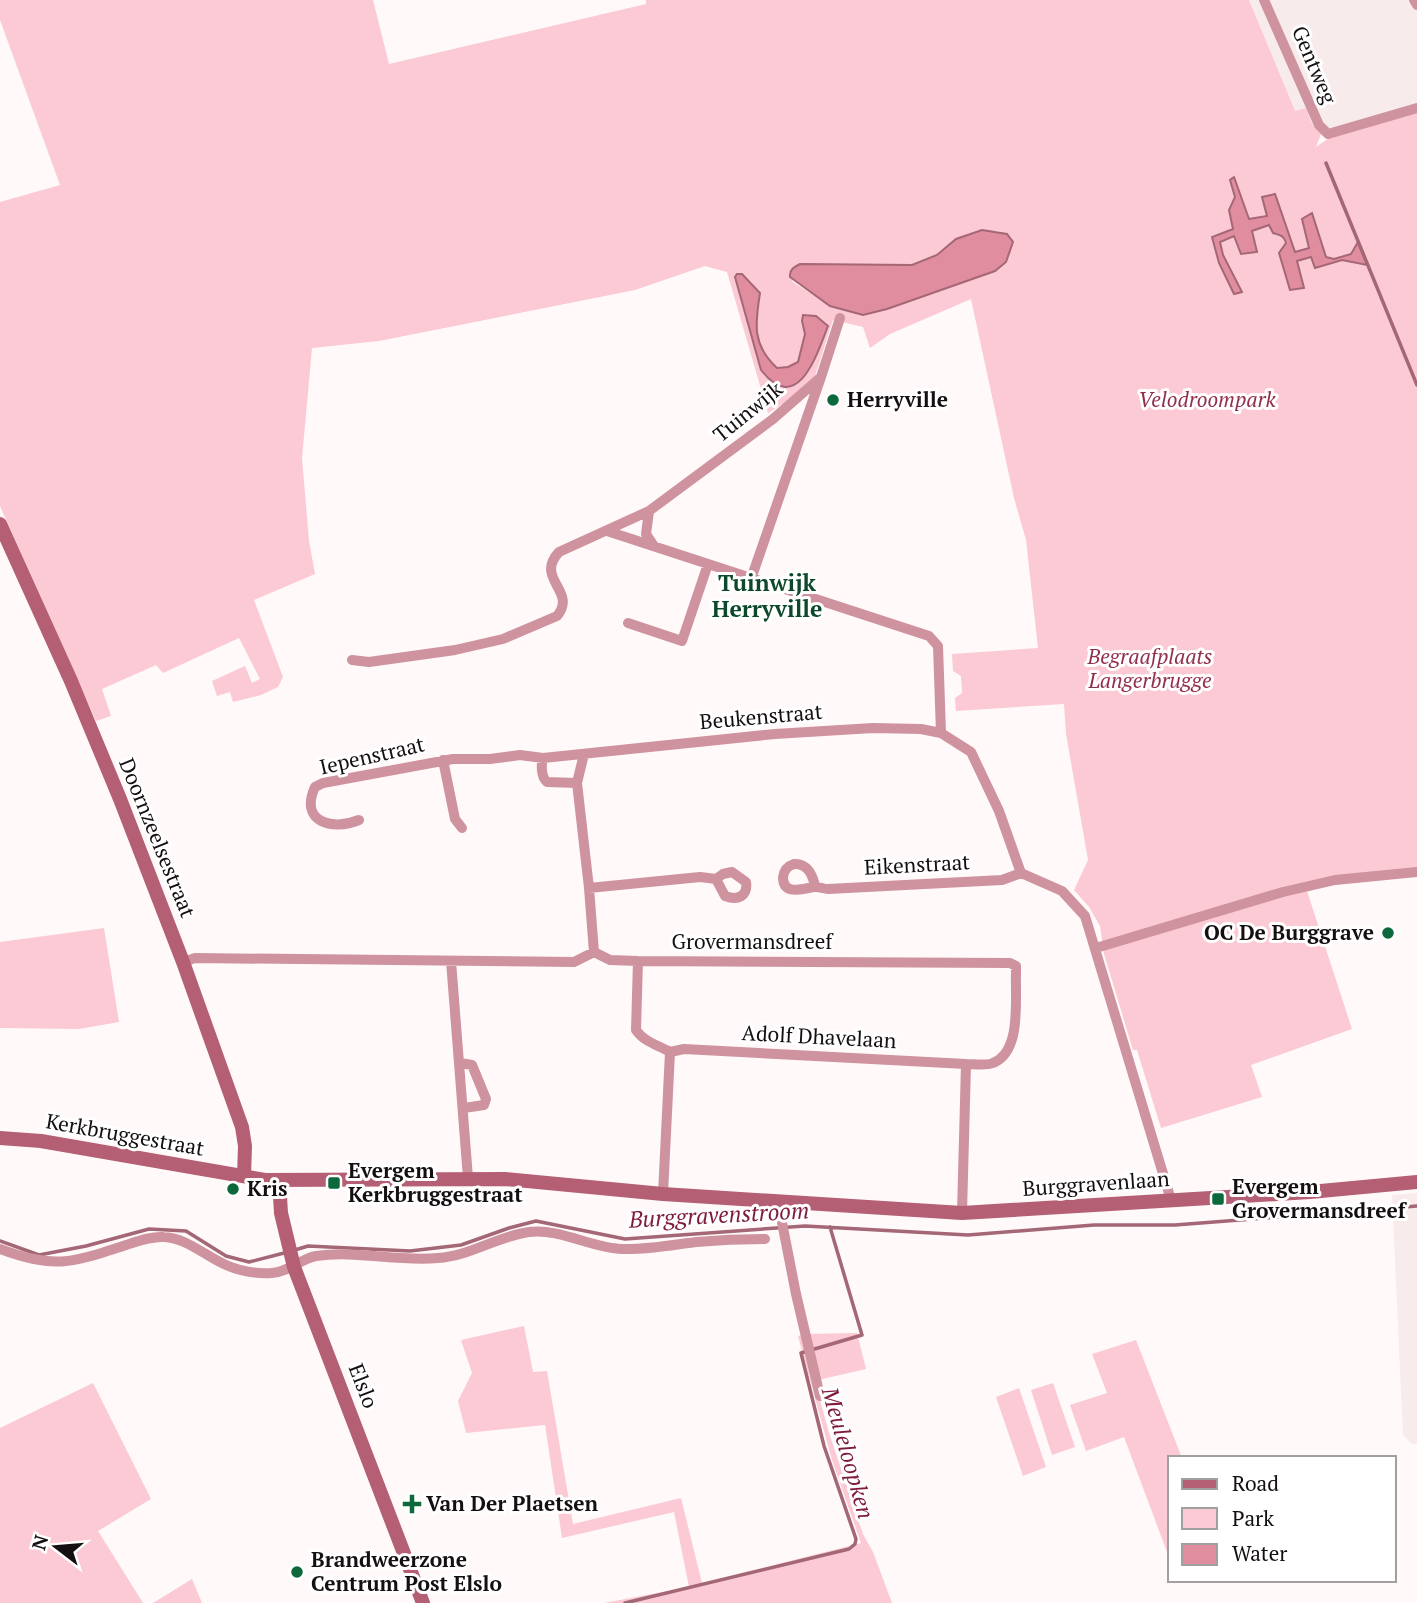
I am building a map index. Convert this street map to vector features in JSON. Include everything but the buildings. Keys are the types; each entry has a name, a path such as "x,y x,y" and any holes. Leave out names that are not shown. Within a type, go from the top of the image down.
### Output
{"main road":[{"name":"Doornzeelsestraat","path":"0,524 102,756 183,962 242,1127 245,1146 244,1176"},
{"name":"Kerkbruggestraat","path":"0,1138 41,1141 244,1176"},
{"name":"Burggravenlaan","path":"244,1176 279,1180 505,1179 663,1194 962,1213 1324,1191 1417,1182"},
{"name":"Elslo","path":"279,1180 279,1200 293,1264 423,1603"}],"street":[{"name":"Gentweg","path":"1264,0 1319,125 1328,134 1417,108"},
{"path":"1414,0 1417,5"},
{"path":"751,579 840,318"},
{"name":"Tuinwijk","path":"352,660 369,662 454,650 503,639 557,616 563,609 563,601 550,568 552,560 559,552 649,511 773,419 821,377"},
{"path":"649,511 646,534 654,546"},
{"path":"607,531 929,636 938,646 941,733"},
{"path":"628,623 682,641 708,564"},
{"name":"Beukenstraat","path":"443,760 520,755 543,758 789,733 873,728 921,729 941,733 971,752 999,811 1021,873"},
{"path":"183,962 195,958 573,962 594,952 577,783 584,754"},
{"path":"543,758 541,764 544,780 577,783"},
{"name":"Iepenstraat","path":"359,820 346,825 330,825 319,821 314,816 311,805 315,787 443,760 454,819 462,828"},
{"path":"1096,948 1283,892 1335,880 1417,872"},
{"path":"1021,873 1049,885 1072,900 1085,916 1171,1200"},
{"name":"Eikenstraat","path":"815,887 828,889 1002,880 1021,873"},
{"path":"589,888 700,877 716,879"},
{"name":"Grovermansdreef","path":"594,952 610,960 638,961 1010,963 1016,966 1015,1006"},
{"path":"450,961 468,1178"},
{"path":"638,961 636,1030 645,1040 670,1052 663,1194"},
{"name":"Adolf Dhavelaan","path":"670,1052 684,1049 992,1064 1006,1055 1013,1042 1015,1006"},
{"path":"460,1063 472,1065 486,1099 484,1105 464,1108"},
{"path":"962,1213 966,1064"},
{"path":"778,1202 783,1236 820,1396"},
{"path":"0,1249 37,1261 58,1263 80,1260 139,1241 165,1237 196,1247 226,1266 244,1271 273,1273 305,1259 322,1255 414,1260 441,1258 470,1252 530,1231 556,1234 619,1250 765,1239"}],"shaded area":[{"path":"1249,0 1417,0 1417,103 1321,134 1312,124 1306,108 1295,112"},
{"path":"1417,1193 1417,1443 1413,1445 1403,1435 1392,1195"}],"green space":[{"path":"0,0 373,0 389,64 646,4 646,0 1249,0 1295,111 1306,108 1312,124 1321,134 1316,147 1329,138 1417,111 1417,876 1332,885 1307,891 1352,1029 1251,1065 1262,1097 1161,1128 1137,1050 1133,1050 1104,954 1100,926 1089,907 1074,890 1088,860 1066,734 1064,704 956,711 955,698 962,693 961,676 953,671 952,654 1038,648 1026,540 1014,498 971,299 890,334 870,348 863,327 833,320 815,376 768,413 727,272 705,266 635,290 379,341 312,348 302,458 309,541 315,574 254,600 283,677 278,687 261,695 233,702 230,692 217,696 212,681 245,666 252,683 260,679 239,638 163,673 156,665 102,689 111,716 96,721 0,506 0,202 60,185 0,20","holes":["997,231 1007,234 1013,242 995,271 863,315 830,306 793,282 789,273 801,264 912,265 937,255 956,239","737,274 760,293 758,334 763,351 777,368 798,362 805,334 802,321 828,326 809,372 761,370 735,277"]},
{"path":"104,928 119,1022 79,1029 0,1028 0,942"},
{"path":"524,1326 533,1372 547,1371 573,1524 681,1498 702,1583 861,1543 832,1460 798,1336 802,1335 829,1433 863,1534 873,1552 892,1603 604,1603 689,1587 674,1512 562,1538 545,1425 466,1433 458,1401 472,1373 461,1340"},
{"path":"857,1333 866,1369 818,1380 807,1334"},
{"path":"1136,1340 1181,1456 1168,1456 1168,1555 1124,1437 1086,1451 1070,1405 1107,1393 1092,1354"},
{"path":"93,1383 151,1499 98,1531 143,1603 0,1603 0,1428"},
{"path":"1053,1383 1075,1447 1052,1455 1031,1390"},
{"path":"1019,1388 1046,1467 1023,1476 996,1397"},
{"path":"192,1579 202,1603 153,1603"}],"water":[{"path":"1234,177 1249,219 1267,216 1262,197 1275,194 1295,252 1309,248 1302,219 1312,213 1326,257 1334,259 1351,254 1358,242 1367,265 1342,260 1315,268 1311,257 1297,261 1304,288 1290,290 1279,253 1286,243 1283,237 1273,233 1269,225 1252,231 1257,252 1241,254 1234,236 1220,242 1223,255 1242,292 1234,294 1219,263 1212,237 1233,229 1229,210 1235,197 1230,180"},
{"path":"982,230 1007,234 1013,242 1006,262 995,271 863,315 830,306 790,277 791,271 800,264 912,265 937,255 956,239"},
{"path":"742,274 760,293 757,334 763,351 777,368 798,362 805,334 803,315 816,316 828,326 812,365 796,384 786,387 774,383 761,370 735,277"}],"waterway":[{"path":"1326,163 1417,385"},
{"name":"Burggravenstroom","path":"295,1250 308,1246 410,1251 461,1245 536,1221 625,1239 805,1226 968,1235 1094,1225 1175,1225 1417,1206"},
{"name":"Meuleloopken","path":"625,1603 849,1549 855,1544 856,1539 824,1446 801,1353 862,1335 830,1227"},
{"name":"Burggravenstroom","path":"0,1241 39,1255 149,1229 186,1231 226,1256 249,1262 288,1252"}],"place":[{"name":"Herryville","path":"833,400"},
{"name":"OC De Burggrave","path":"1388,933"},
{"name":"Evergem Kerkbruggestraat","path":"334,1183"},
{"name":"Kris","path":"233,1189"},
{"name":"Evergem Grovermansdreef","path":"1218,1199"},
{"name":"Van Der Plaetsen","path":"412,1504"},
{"name":"Brandweerzone Centrum Post Elslo","path":"297,1572"}],"district":[{"name":"Tuinwijk Herryville","path":"767,596"}],"park label":[{"name":"Velodroompark","path":"1207,400"},
{"name":"Begraafplaats Langerbrugge","path":"1150,669"}]}
